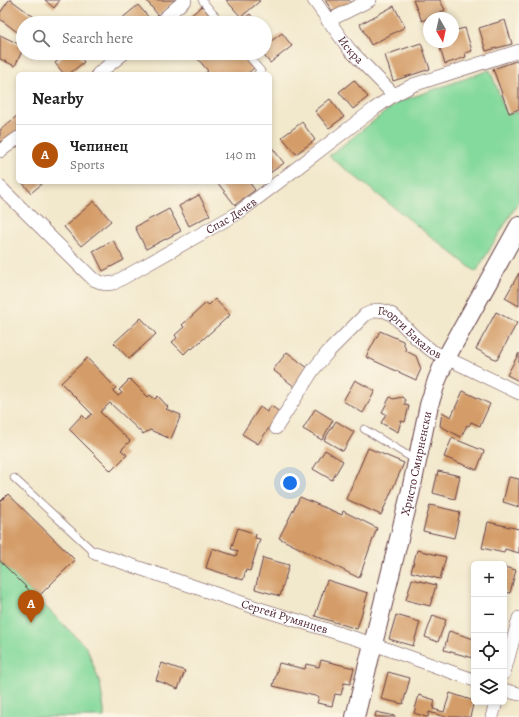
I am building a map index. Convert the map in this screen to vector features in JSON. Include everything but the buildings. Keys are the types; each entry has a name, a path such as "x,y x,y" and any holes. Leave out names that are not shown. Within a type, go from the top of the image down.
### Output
{"street":[{"path":"167,16 186,0"},
{"name":"Искра","path":"314,0 349,49 394,95"},
{"path":"328,21 370,0"},
{"name":"Спас Дечев","path":"0,187 93,280 105,284 114,283 238,213 394,95 413,85 519,51"},
{"path":"100,72 115,60"},
{"path":"0,151 16,139"},
{"name":"Христо Смирненски","path":"355,717 417,461 429,405 437,380 446,358 519,226"},
{"name":"Георги Бакалов","path":"276,428 313,370 328,352 365,315 376,310 385,311 393,315 416,338 432,351 519,393"},
{"name":"Сергей Румянцев","path":"95,553 257,608 373,644 471,679"},
{"path":"505,669 519,618"},
{"path":"507,691 519,694"},
{"path":"492,717 495,705"}],"lane":[{"path":"202,0 215,16"},
{"path":"252,60 261,70 259,72"},
{"path":"364,429 417,461"},
{"path":"14,478 95,553"}],"green space":[{"path":"490,70 507,115 519,111 519,201 476,272 329,156 398,102"},
{"path":"0,561 87,648 100,683 104,717 0,717"}],"place":[{"name":"Чепинец","path":"31,623"}]}
